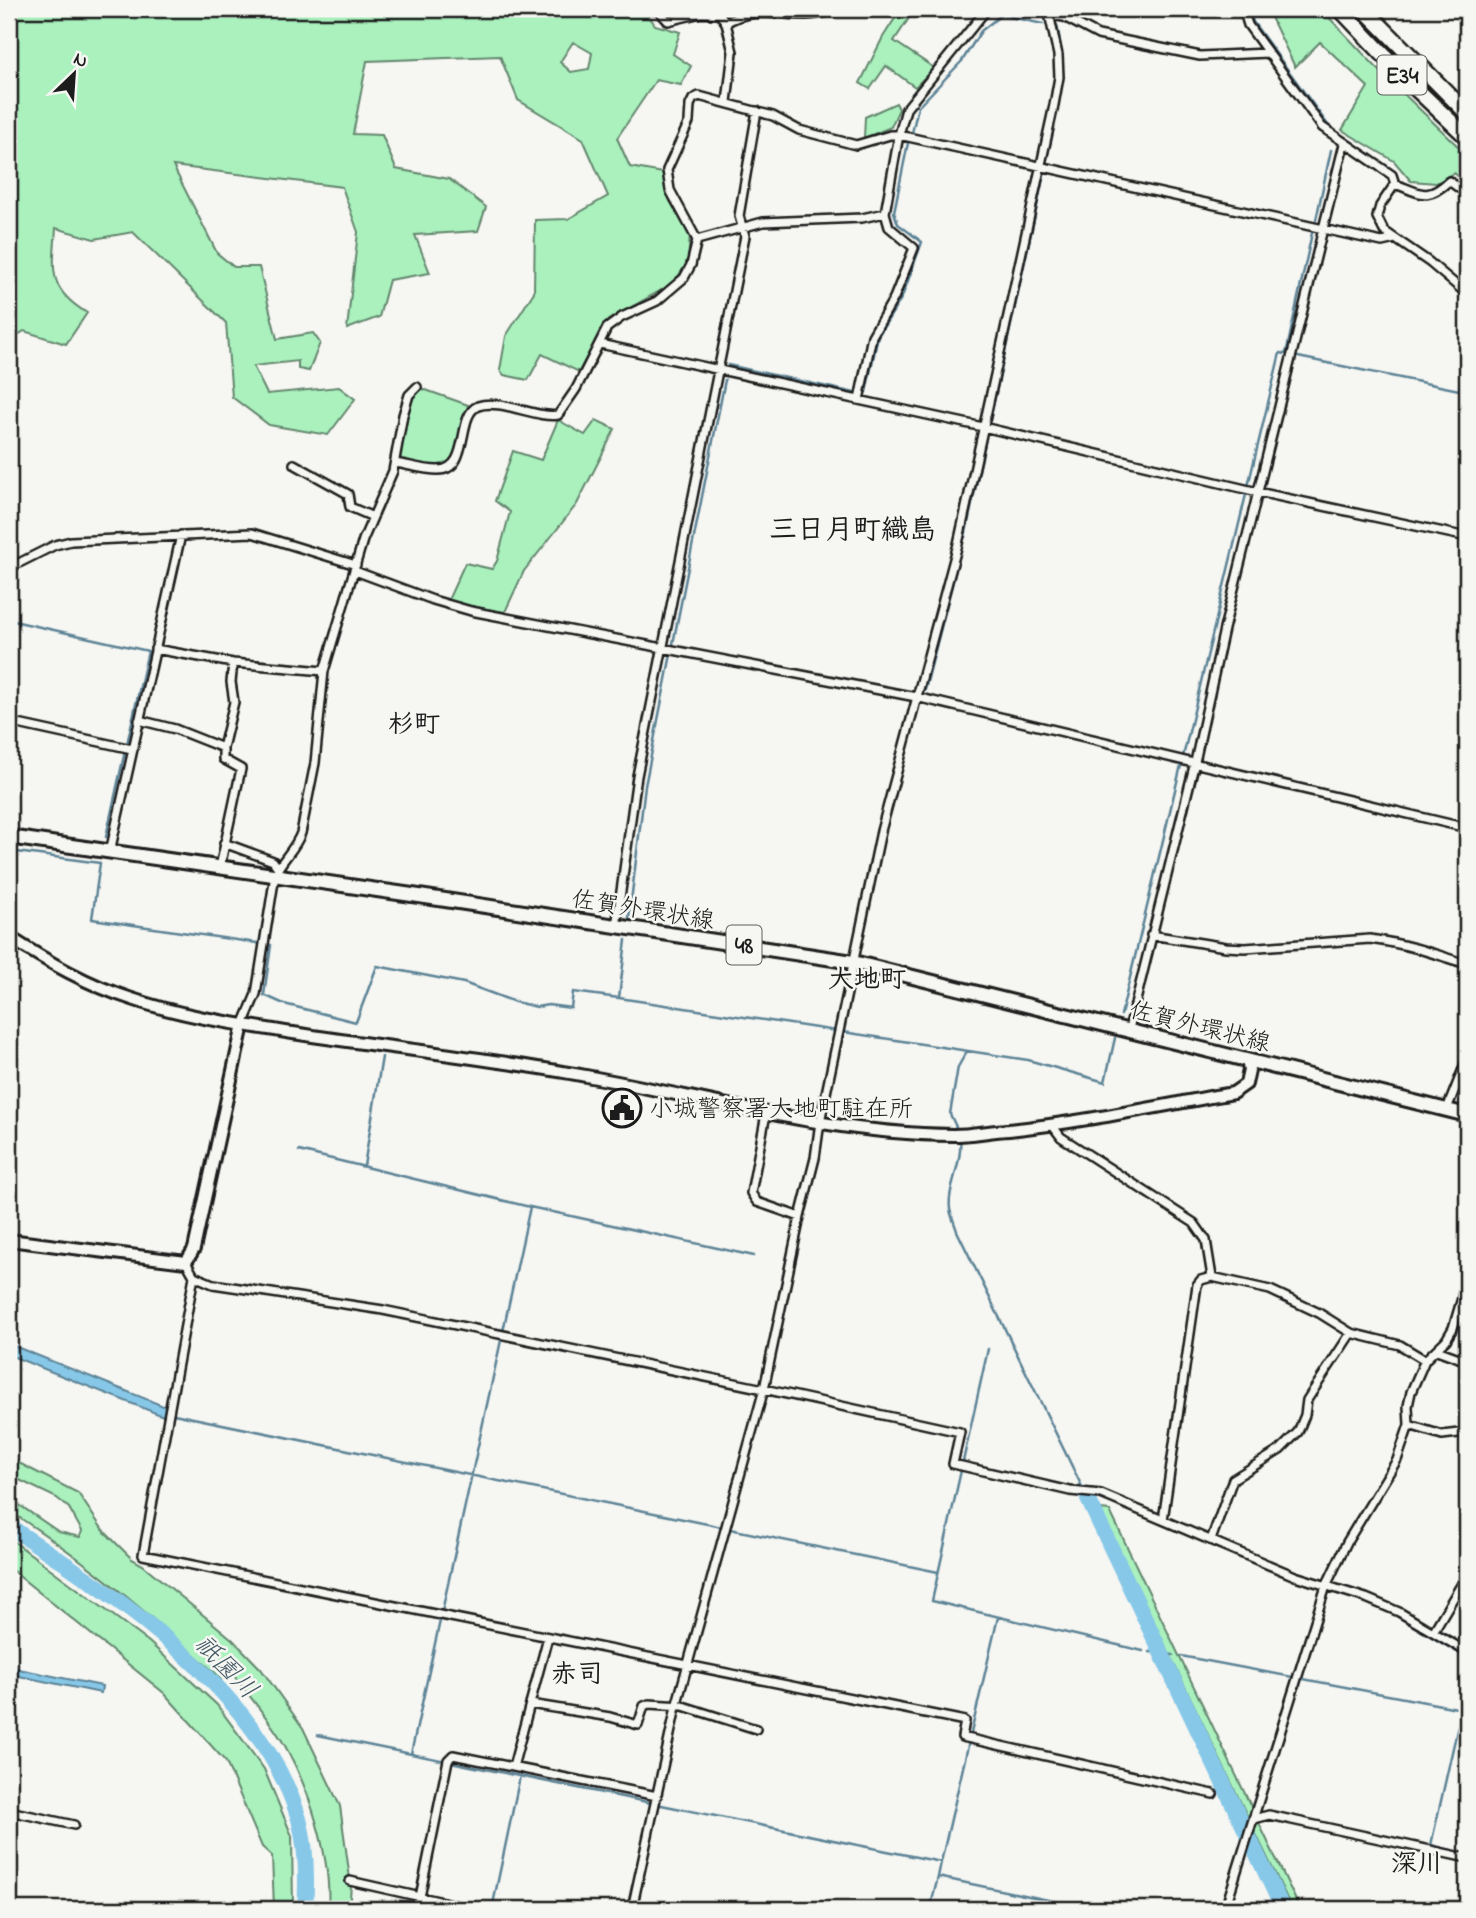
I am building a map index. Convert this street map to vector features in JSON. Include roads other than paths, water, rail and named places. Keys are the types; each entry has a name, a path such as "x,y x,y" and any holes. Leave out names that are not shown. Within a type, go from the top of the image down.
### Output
{"highway":[{"name":"E34","path":"1340,9 1411,84 1467,137"},
{"name":"E34","path":"1364,9 1467,113"}],"main road":[{"name":"佐賀外環状線","path":"9,837 220,867 277,872 853,962 1467,1115"}],"street":[{"path":"657,9 668,21 722,11 733,52 727,102"},
{"path":"726,23 758,11 810,14 835,9"},
{"path":"859,400 872,336 894,298 914,248 889,227 885,213 899,135 910,100 955,51 987,9"},
{"path":"1243,9 1248,25 1322,127 1344,144 1389,171 1395,180 1380,206 1377,217 1384,231 1467,294"},
{"path":"1048,12 1064,17 1098,35 1199,56 1268,52"},
{"path":"632,1909 676,1707 764,1389 815,1158 820,1122 881,831 958,544 1041,166 1059,77 1058,55 1048,12"},
{"path":"395,463 438,470 454,463 470,415 474,408 483,405 558,415 576,389 607,328 657,300 684,278 691,265 696,240 670,190 667,170 689,122 693,99 699,96 757,111 799,130 856,145 899,135 1382,242 1395,239"},
{"path":"616,927 638,776 716,370 745,236 739,216 757,111"},
{"path":"1129,1030 1344,144"},
{"path":"1395,184 1426,195 1436,193 1449,181 1467,194"},
{"path":"696,240 763,222 862,218 885,213"},
{"path":"600,344 983,427 1258,492 1467,537"},
{"path":"186,1262 194,1249 243,1025 256,995 277,872 301,833 315,763 324,671 373,517 395,463 409,396 417,387"},
{"path":"294,464 348,494 350,507 373,517"},
{"path":"9,568 55,545 71,541 181,535 265,536 356,568 433,600 471,611 916,696 1467,828"},
{"path":"110,852 181,535"},
{"path":"155,649 233,663 324,671"},
{"path":"220,867 241,769 223,759 234,702 231,682 233,663"},
{"path":"139,720 176,729 223,748"},
{"path":"9,722 132,749"},
{"path":"224,843 273,861 277,872"},
{"path":"1151,935 1245,948 1370,939 1390,941 1467,964"},
{"path":"9,937 43,959 91,984 133,1000 186,1014 243,1025 586,1076 766,1114 916,1133 959,1134 1052,1125 1233,1093 1246,1084 1249,1070 1247,1060"},
{"path":"1447,1109 1467,1059"},
{"path":"766,1114 751,1194 757,1202 800,1217"},
{"path":"1052,1125 1061,1137 1194,1223 1206,1240 1212,1277"},
{"path":"9,1240 186,1262"},
{"path":"186,1262 194,1276 214,1284 383,1310 960,1432 953,1464 1070,1490 1101,1494 1211,1541 1399,1612 1467,1652"},
{"path":"1225,1909 1326,1586 1347,1542 1387,1480 1404,1442 1409,1426 1408,1406 1411,1392 1425,1360 1437,1350 1453,1328 1465,1299 1467,1268"},
{"path":"194,1276 143,1555 965,1721 962,1737 1213,1794"},
{"path":"1163,1520 1196,1285 1201,1280 1212,1277 1270,1290 1291,1298 1347,1328 1351,1333 1400,1345 1425,1360"},
{"path":"1211,1541 1233,1479 1280,1450 1298,1432 1306,1415 1307,1400 1351,1333"},
{"path":"1437,1350 1467,1361"},
{"path":"1409,1426 1443,1435 1467,1432"},
{"path":"1433,1632 1467,1575"},
{"path":"513,1767 548,1637"},
{"path":"530,1704 610,1717 638,1725 644,1706 683,1706 756,1728"},
{"path":"420,1897 448,1763 453,1755 655,1802"},
{"path":"9,1811 75,1825"},
{"path":"1254,1819 1269,1815 1467,1858"},
{"path":"350,1881 474,1909"}],"water":[{"path":"9,1344 166,1407 163,1416 9,1355"},
{"path":"9,1667 102,1686 101,1693 9,1674"}],"waterway":[{"path":"1249,9 1253,22 1337,134"},
{"path":"912,133 918,107 962,61 981,31 1001,15 1043,24"},
{"path":"1055,121 1062,73 1057,25"},
{"path":"1046,162 1053,132"},
{"path":"866,392 878,336 902,297 922,242 898,224 894,212 908,143"},
{"path":"1316,220 1331,150"},
{"path":"990,420 1044,174"},
{"path":"1121,1015 1280,353 1286,354 1312,233"},
{"path":"1298,357 1459,390 1467,355"},
{"path":"728,365 855,393"},
{"path":"629,918 645,786 725,380"},
{"path":"965,537 986,438"},
{"path":"925,690 960,554"},
{"path":"9,620 148,651 127,744"},
{"path":"106,837 125,751"},
{"path":"9,851 100,863 92,919 271,945 264,995 284,1004 356,1022 377,966 464,983 515,1002 537,1007 548,1005 571,1008 573,992 619,998 1028,1060 1105,1082 1115,1038"},
{"path":"619,998 626,940"},
{"path":"958,1131 950,1114 958,1067 967,1051"},
{"path":"364,1166 382,1057"},
{"path":"960,1137 950,1201 957,1231 1088,1499"},
{"path":"299,1151 530,1207 754,1256"},
{"path":"411,1754 530,1207"},
{"path":"988,1349 932,1601 1143,1651"},
{"path":"164,1412 722,1527"},
{"path":"1088,1499 1283,1909"},
{"name":"祇園川","path":"9,1526 94,1583 180,1650 218,1688 252,1728 280,1772 299,1819 306,1864 305,1909"},
{"path":"730,1529 938,1572"},
{"path":"1373,1605 1467,1658"},
{"path":"941,1862 998,1617"},
{"path":"1150,1652 1173,1655"},
{"path":"1181,1656 1462,1709"},
{"path":"1467,1686 1431,1845 1467,1854"},
{"path":"318,1735 941,1862 938,1877 1091,1909"},
{"path":"492,1909 520,1776"},
{"path":"930,1909 938,1877"}],"place":[{"name":"小城警察署大地町駐在所","path":"622,1108"}],"district":[{"name":"三日月町織島","path":"853,528"},
{"name":"杉町","path":"414,723"},
{"name":"大地町","path":"867,978"},
{"name":"赤司","path":"577,1673"},
{"name":"深川","path":"1417,1863"}]}
